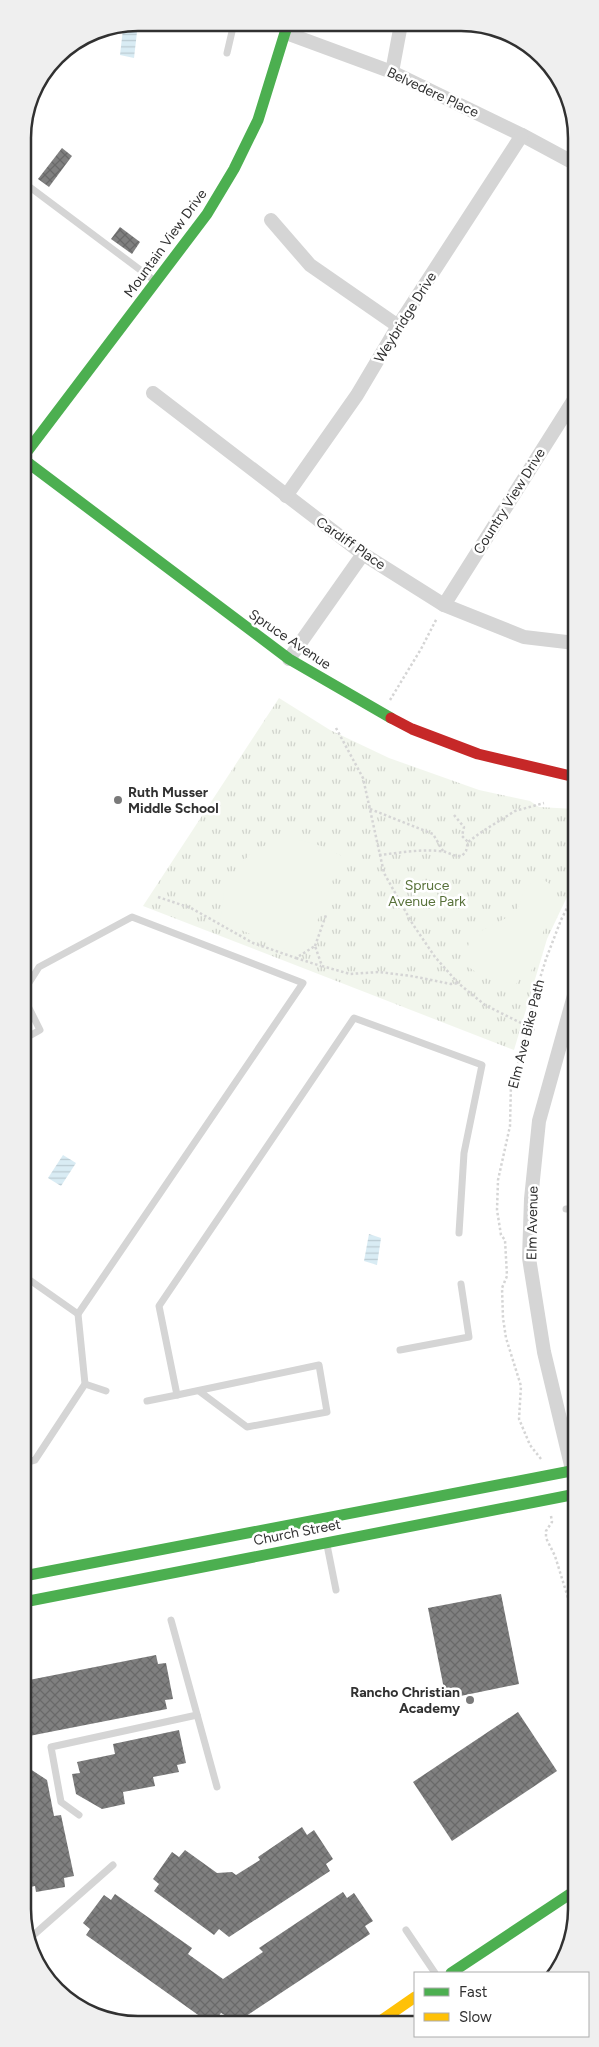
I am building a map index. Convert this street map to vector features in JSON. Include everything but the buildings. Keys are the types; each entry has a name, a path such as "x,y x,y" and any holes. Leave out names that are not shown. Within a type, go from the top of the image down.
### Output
{"street":[{"name":"Mountain View Drive","path":"31,447 207,214 234,169 258,120 286,31"},
{"name":"Belvedere Place","path":"294,31 392,72 522,135 568,160"},
{"path":"392,72 400,31"},
{"name":"Weybridge Drive","path":"286,496 357,395 398,326 522,135"},
{"path":"271,220 310,265 398,326"},
{"name":"Cardiff Place","path":"154,393 286,496 441,610 524,637 568,642"},
{"name":"Country View Drive","path":"441,610 568,412"},
{"name":"Spruce Avenue","path":"31,464 289,659 382,714 439,740 478,754 568,774"},
{"path":"289,659 363,554"},
{"name":"Elm Avenue","path":"568,1017 539,1121 531,1199 529,1258 544,1352 568,1446"},
{"name":"Church Street","path":"31,1575 568,1471"},
{"name":"Church Street","path":"31,1601 568,1496"},
{"path":"453,1972 568,1895"},
{"path":"388,2016 414,1998"}],"lane":[{"path":"227,53 232,31"},
{"path":"31,188 157,282"},
{"path":"31,980 39,968 132,917 304,982 78,1314 85,1384 35,1460 31,1461"},
{"path":"31,1012 40,1030 31,1035"},
{"path":"177,1395 159,1306 354,1018 482,1065 464,1153 459,1233"},
{"path":"31,1281 78,1314"},
{"path":"400,1350 469,1337 461,1284"},
{"path":"146,1400 199,1391 319,1365 327,1412 247,1427 199,1391"},
{"path":"85,1384 106,1391"},
{"path":"326,1542 336,1590"},
{"path":"171,1620 217,1787"},
{"path":"80,1814 61,1802 51,1747 197,1715"},
{"path":"34,1934 113,1865"},
{"path":"406,1930 434,1972"}],"path":[{"path":"382,714 421,649 441,610"},
{"path":"336,728 363,778 384,873 412,923 436,957 458,983 485,1006 535,1030"},
{"path":"380,855 424,850 443,851 455,857 462,856 466,851 468,842 515,811 544,803"},
{"path":"370,810 433,834 443,851"},
{"path":"454,815 464,827 462,836 468,842"},
{"path":"158,897 191,908 252,943 322,966 350,974 378,972 451,984 458,983"},
{"name":"Elm Ave Bike Path","path":"541,1458 530,1445 519,1419 521,1386 506,1338 502,1288 507,1276 505,1240 501,1235 497,1210 498,1180 510,1126 511,1084 526,1041 527,1027 546,959 568,906"},
{"path":"296,958 315,946 326,916"},
{"path":"315,946 322,966"},
{"path":"552,1522 546,1531 546,1538 555,1556 568,1598"}],"green space":[{"name":"Spruce Avenue Park","path":"279,698 330,730 389,758 479,790 530,801 539,807 568,809 568,895 547,939 514,1050 143,906"},
{"path":"300,840 321,846 342,856 316,924 315,937 312,941 308,945 297,949 285,949 220,921 224,893 236,869 253,851 271,843"},
{"path":"541,878 554,887 557,896 554,908 547,919 531,972 518,980 516,985 487,977 473,970 464,960 471,936 516,913 527,887 535,880"}],"shaded area":[{"path":"137,32 134,58 120,55 123,33"},
{"path":"63,1155 76,1163 61,1186 48,1178"},
{"path":"369,1234 381,1238 377,1265 364,1261"}],"traffic: fast":[{"path":"31,446 207,214 234,169 258,120 286,31"},
{"path":"31,465 289,659 391,718"},
{"path":"31,1575 568,1472"},
{"path":"31,1601 568,1496"},
{"path":"453,1972 568,1895"}],"traffic: slow":[{"path":"388,2016 414,1998"}],"traffic: jam":[{"path":"391,718 412,729 478,754 568,775"}],"place":[{"name":"Ruth Musser Middle School","path":"118,800"},
{"name":"Rancho Christian Academy","path":"470,1700"}]}
